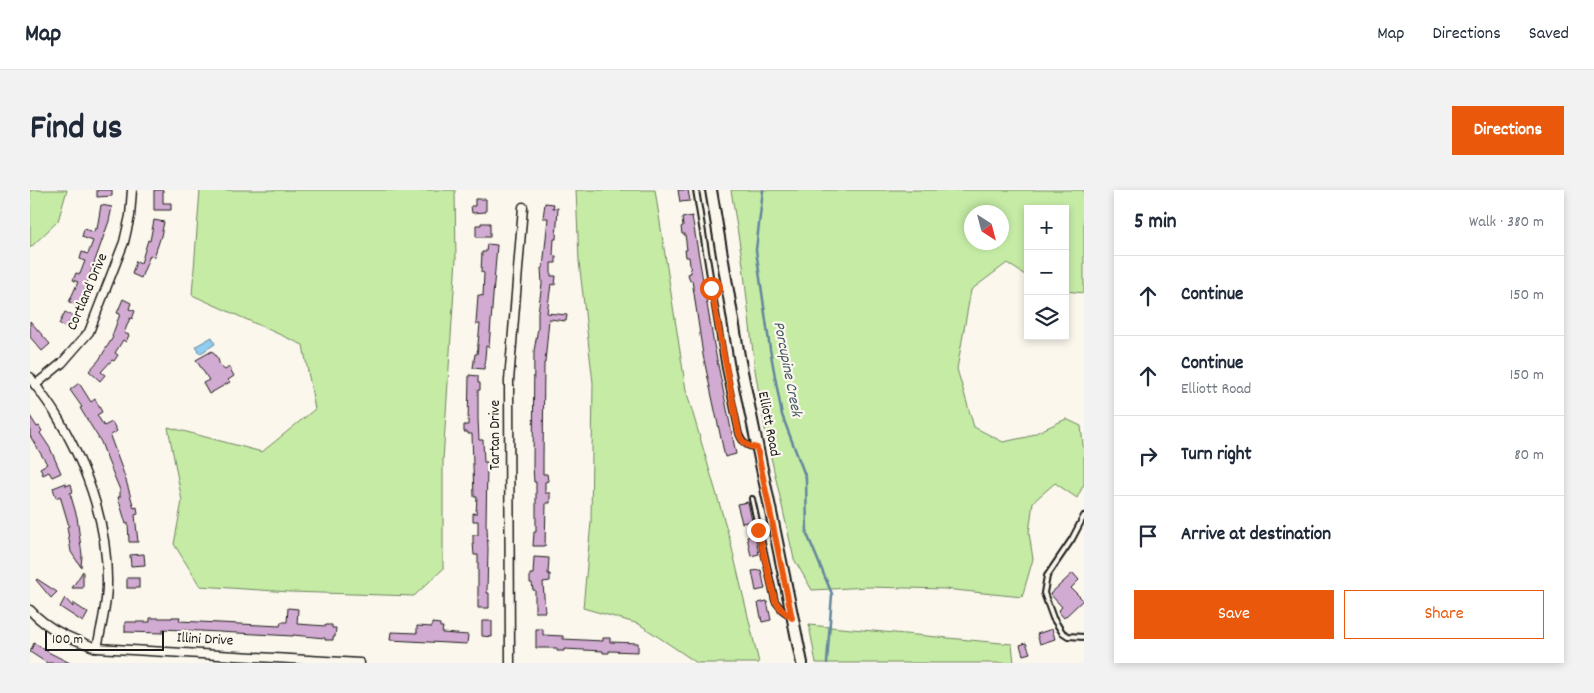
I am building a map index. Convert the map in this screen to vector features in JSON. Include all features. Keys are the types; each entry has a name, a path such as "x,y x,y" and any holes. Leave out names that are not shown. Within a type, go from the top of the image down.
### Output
{"street":[{"name":"Cortland Drive","path":"35,385 62,363 89,332 124,242 130,216 132,190"},
{"name":"Elliott Road","path":"711,190 740,362 802,663"},
{"name":"Tartan Drive","path":"510,663 509,381 523,207"},
{"path":"30,377 57,416 82,460 98,506 106,554 107,584 105,611 97,648"},
{"name":"Illini Drive","path":"30,610 53,629 97,648 360,663"}],"lane":[{"path":"696,190 722,350 739,434 745,445 757,448"},
{"path":"752,499 775,601 792,618"},
{"path":"1084,516 1072,539 1046,576 1044,593 1053,618 1062,632 1068,636 1084,637"}],"green space":[{"path":"30,190 67,190 58,221 30,248"},
{"path":"200,190 455,190 456,259 443,460 443,569 414,596 290,592 200,586 174,544 182,501 168,427 262,452 315,409 303,345 192,295"},
{"path":"576,190 655,190 686,390 730,540 759,663 697,663 639,624 583,608 591,522 593,383 579,261"},
{"path":"731,190 1084,190 1084,293 1069,291 1069,205 1024,205 1024,274 1007,263 971,290 957,369 974,427 1003,442 1027,437 1066,419 1081,426 1084,454 1084,484 1077,498 1055,483 1033,502 1029,533 1033,559 1022,597 945,589 868,587 812,590 794,559 766,435 755,370 743,265"},
{"path":"809,625 1012,644 1014,663 816,663"}],"water":[{"path":"212,337 215,344 201,353 197,352 196,346"}],"building":[{"path":"97,190 112,190 112,196 97,197"},
{"path":"154,190 163,190 163,203 171,203 171,210 154,210"},
{"path":"678,190 688,190 690,201 680,202"},
{"path":"475,199 486,199 486,212 472,213 471,206 475,206"},
{"path":"545,203 554,204 553,208 558,208 553,255 556,256 556,263 551,263 551,276 556,276 555,285 551,284 547,313 567,315 566,321 549,319 544,363 543,474 547,474 548,481 545,482 545,493 550,493 550,503 546,503 545,546 533,546 534,532 536,532 536,482 534,482 533,467 534,351 542,284 541,268 543,268 548,218 543,218"},
{"path":"101,205 112,207 109,221 79,306 69,302 78,282 73,280 76,273 80,274 85,261 80,259 82,252 88,254 93,241 82,237 84,229 94,232 95,228 97,229"},
{"path":"692,216 714,345 736,454 725,457 703,355 692,280 690,281 688,274 691,273 689,257 686,257 685,234 682,234 681,227 683,226 682,218"},
{"path":"154,220 164,222 161,236 154,257 150,255 141,278 132,274 136,261 141,263 148,240 150,241"},
{"path":"481,223 490,223 490,237 476,237 476,225 481,225"},
{"path":"487,244 497,245 489,347 486,346 484,369 473,368 475,354 477,354 480,324 476,324 478,295 483,296 484,273 481,272 482,252 486,252"},
{"path":"123,299 131,303 129,309 135,311 124,333 129,335 126,342 123,340 115,353 118,355 114,361 112,360 101,372 105,375 100,381 89,371 99,360 113,337 120,314 117,313"},
{"path":"65,312 73,316 66,328 59,324"},
{"path":"30,321 50,344 42,351 30,337"},
{"path":"212,351 218,359 220,366 225,370 229,367 234,376 228,380 230,382 209,394 203,383 209,380 196,360"},
{"path":"469,375 478,376 478,383 480,383 480,390 478,390 479,440 483,440 484,462 487,462 486,527 489,608 478,608 478,555 474,555 473,535 478,535 478,521 473,521 473,513 476,514 477,497 474,497 472,434 464,432 464,425 468,425"},
{"path":"79,383 91,402 95,399 102,412 97,415 104,426 112,422 117,431 110,436 134,508 137,507 138,514 135,515 138,542 129,542 128,523 126,524 118,497 120,497 120,490 101,442 80,408 82,407 70,390"},
{"path":"30,416 42,431 40,433 50,448 61,473 52,477 49,472 43,475 40,468 47,464 30,436"},
{"path":"66,483 66,486 71,484 73,492 70,493 77,517 82,555 81,567 71,552 67,527 69,526 60,496 56,498 53,488"},
{"path":"748,502 752,521 742,523 737,504"},
{"path":"755,535 759,554 751,556 747,537"},
{"path":"144,554 145,565 131,566 130,555"},
{"path":"534,557 549,558 548,574 550,574 550,581 543,582 545,612 535,612 535,590 533,590 532,583 530,583 530,574 533,574"},
{"path":"761,570 765,589 756,591 752,571"},
{"path":"83,571 83,588 72,588"},
{"path":"1073,573 1079,580 1071,588 1083,600 1064,618 1058,611 1062,607 1050,594"},
{"path":"127,578 139,578 139,588 127,588"},
{"path":"37,579 57,592 51,598"},
{"path":"65,598 73,607 73,603 88,613 83,622 60,607"},
{"path":"767,601 771,620 762,622 758,603"},
{"path":"288,608 298,609 297,624 332,625 332,628 336,628 335,637 333,637 333,640 325,640 325,638 293,635 163,629 163,633 125,632 125,622 150,622 150,618 172,617 180,617 179,621 280,626 281,622 287,622"},
{"path":"482,621 492,621 492,637 482,636"},
{"path":"432,623 440,624 440,627 443,627 442,633 468,635 467,644 390,640 391,632 417,633 417,626 432,627"},
{"path":"536,629 543,629 543,635 563,636 563,639 603,641 603,638 610,638 610,642 638,643 638,652 609,651 609,653 603,653 603,651 564,649 564,651 557,651 557,648 536,648"},
{"path":"1052,629 1055,639 1040,644 1037,634"},
{"path":"34,643 70,663 47,663 30,652"},
{"path":"1026,643 1030,653 1023,655 1020,645"}],"waterway":[{"name":"Porcupine Creek","path":"763,190 756,250 770,349 782,415 806,478 807,534 832,594 827,663"}],"route":[{"path":"711,288 739,434 745,445 757,448 792,618 775,601 758,530"}]}
